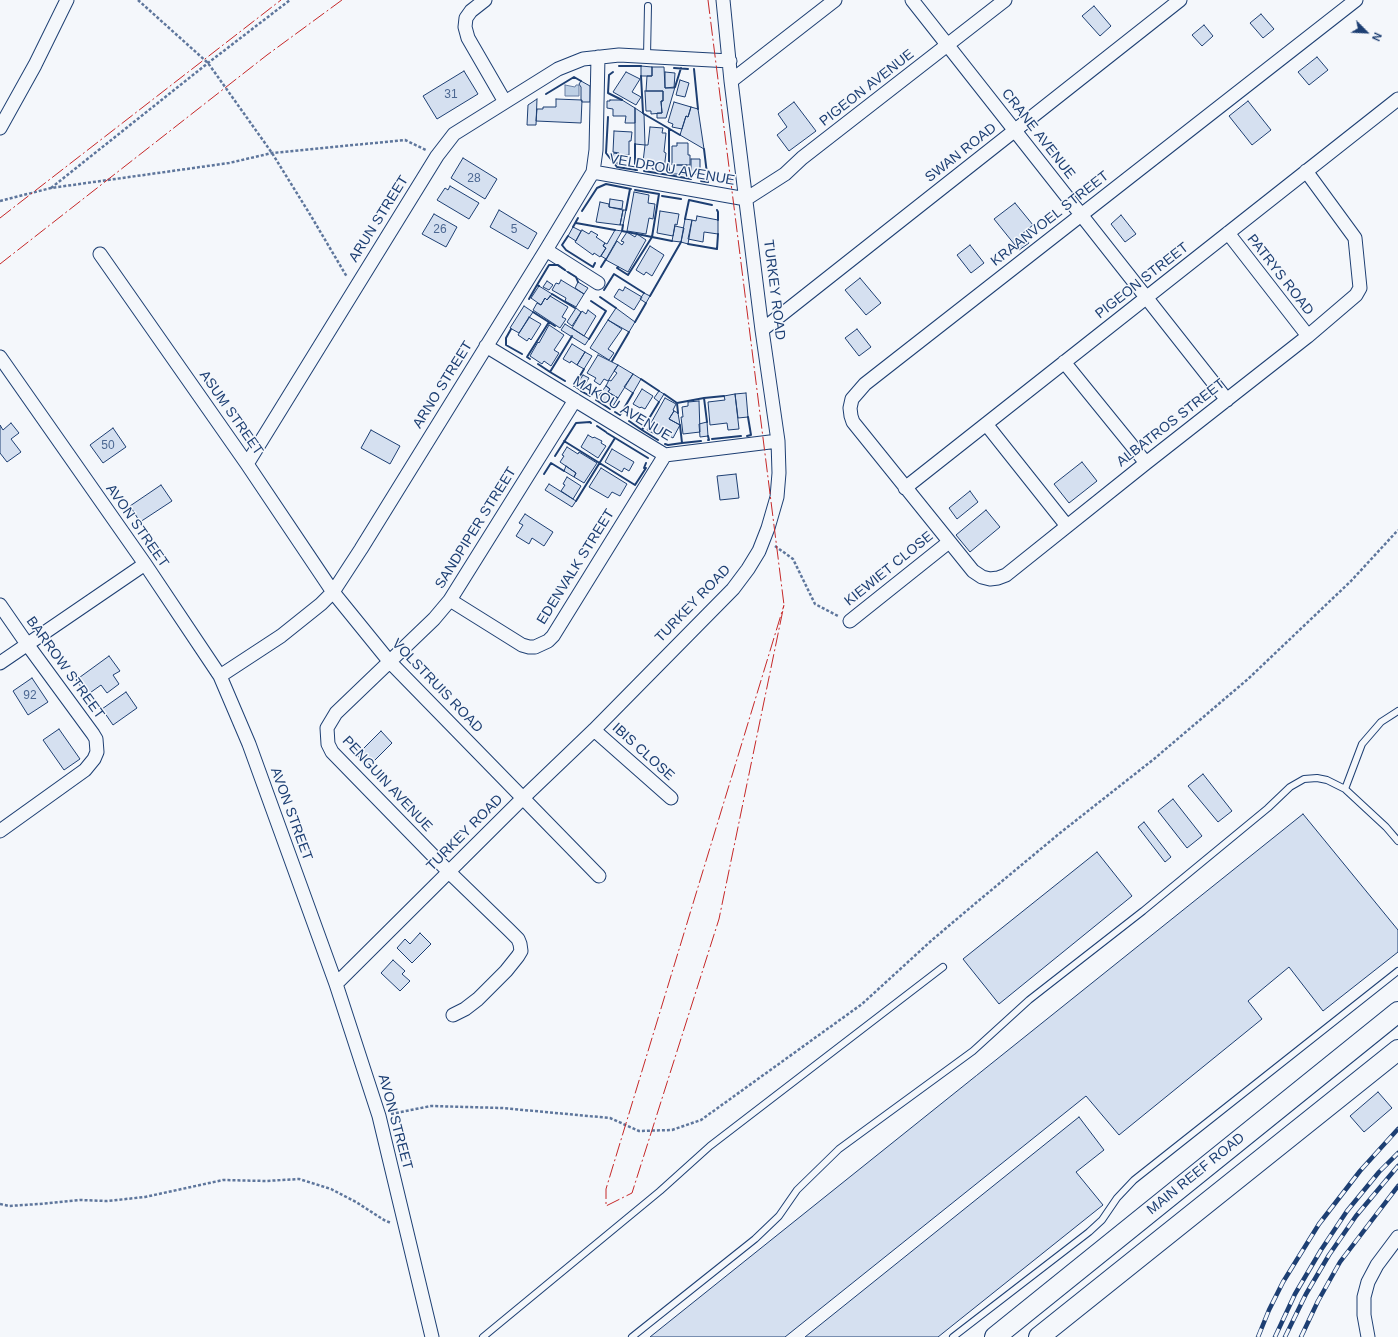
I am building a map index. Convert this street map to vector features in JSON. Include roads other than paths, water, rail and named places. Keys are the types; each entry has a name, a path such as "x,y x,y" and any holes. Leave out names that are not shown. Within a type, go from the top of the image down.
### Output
{"main road":[{"name":"MAIN REEF ROAD","path":"1002,1335 1398,1012"},
{"name":"MAIN REEF ROAD","path":"1039,1337 1398,1050"}],"street":[{"path":"0,128 35,65 67,0"},
{"path":"485,0 470,11 466,18 465,27 468,38 505,102"},
{"name":"TURKEY ROAD","path":"336,984 523,798 594,730 733,589 748,569 763,542 777,497 779,473 778,441 762,330 731,81 723,0"},
{"path":"731,81 835,0"},
{"name":"CRANE AVENUE","path":"912,0 1227,400"},
{"name":"PIGEON AVENUE","path":"746,199 785,174 802,158 1005,0"},
{"name":"SWAN ROAD","path":"762,330 1180,0"},
{"name":"KRAANVOEL STREET","path":"906,488 854,422 851,416 850,408 852,399 865,384 1356,0"},
{"name":"ARUN STREET","path":"247,464 437,156 454,134 558,69 583,59 598,56 619,55 730,61"},
{"name":"ARNO STREET","path":"220,676 281,636 321,604 333,592 357,556 546,250 593,172 596,150 598,56"},
{"name":"PIGEON STREET","path":"906,488 1398,98"},
{"name":"ALBATROS STREET","path":"906,488 972,571 982,578 990,579 1006,575 1146,462 1308,336 1351,301 1360,288 1355,238 1306,171"},
{"name":"VELDPOU AVENUE","path":"593,172 746,199"},
{"name":"PATRYS ROAD","path":"1228,233 1308,336"},
{"path":"546,250 598,283"},
{"name":"ASUM STREET","path":"100,254 247,464 333,592"},
{"name":"MAKOU AVENUE","path":"486,346 665,456 778,441"},
{"name":"AVON STREET","path":"0,357 145,564 220,676 249,744 336,984 379,1116 432,1337"},
{"path":"1064,362 1146,462"},
{"name":"SANDPIPER STREET","path":"389,661 434,619 450,600 575,400"},
{"path":"986,424 1067,526"},
{"name":"EDENVALK STREET","path":"450,600 522,645 535,647 548,642 665,456"},
{"name":"KIEWIET CLOSE","path":"850,621 949,542"},
{"path":"0,664 145,564"},
{"name":"VOLSTRUIS ROAD","path":"333,592 389,661 599,876"},
{"name":"BARROW STREET","path":"0,605 93,734 96,739 97,752 94,759 85,770 0,830"},
{"name":"PENGUIN AVENUE","path":"389,661 336,713 328,728 328,744 332,752 448,872 518,939 520,944 520,951 515,961 506,971 478,999 465,1009 453,1015"},
{"name":"IBIS CLOSE","path":"594,730 671,798"},
{"path":"1368,1337 1364,1315 1364,1297 1368,1282 1377,1265 1398,1237"}],"lane":[{"path":"647,56 648,6"},
{"path":"1345,789 1362,744 1382,722 1398,711"},
{"path":"632,1337 755,1239 779,1216 804,1182 839,1149 973,1051 1029,1000 1143,911 1268,808 1290,787 1304,779 1317,778 1328,780 1345,789 1386,827 1398,841"},
{"path":"483,1337 660,1191 710,1146 943,967"},
{"path":"953,1337 1089,1232 1102,1220 1117,1198 1134,1180 1398,971"}],"water":[{"path":"565,85 575,87 576,85 579,85 579,96 565,96"}],"railway":[{"path":"1258,1337 1283,1282 1319,1224 1360,1171 1398,1129"},
{"path":"1275,1337 1295,1294 1321,1250 1347,1211 1379,1172 1398,1153"},
{"path":"1285,1337 1306,1294 1329,1255 1356,1216 1398,1166"},
{"path":"1301,1337 1318,1301 1340,1262 1398,1186"}]}
